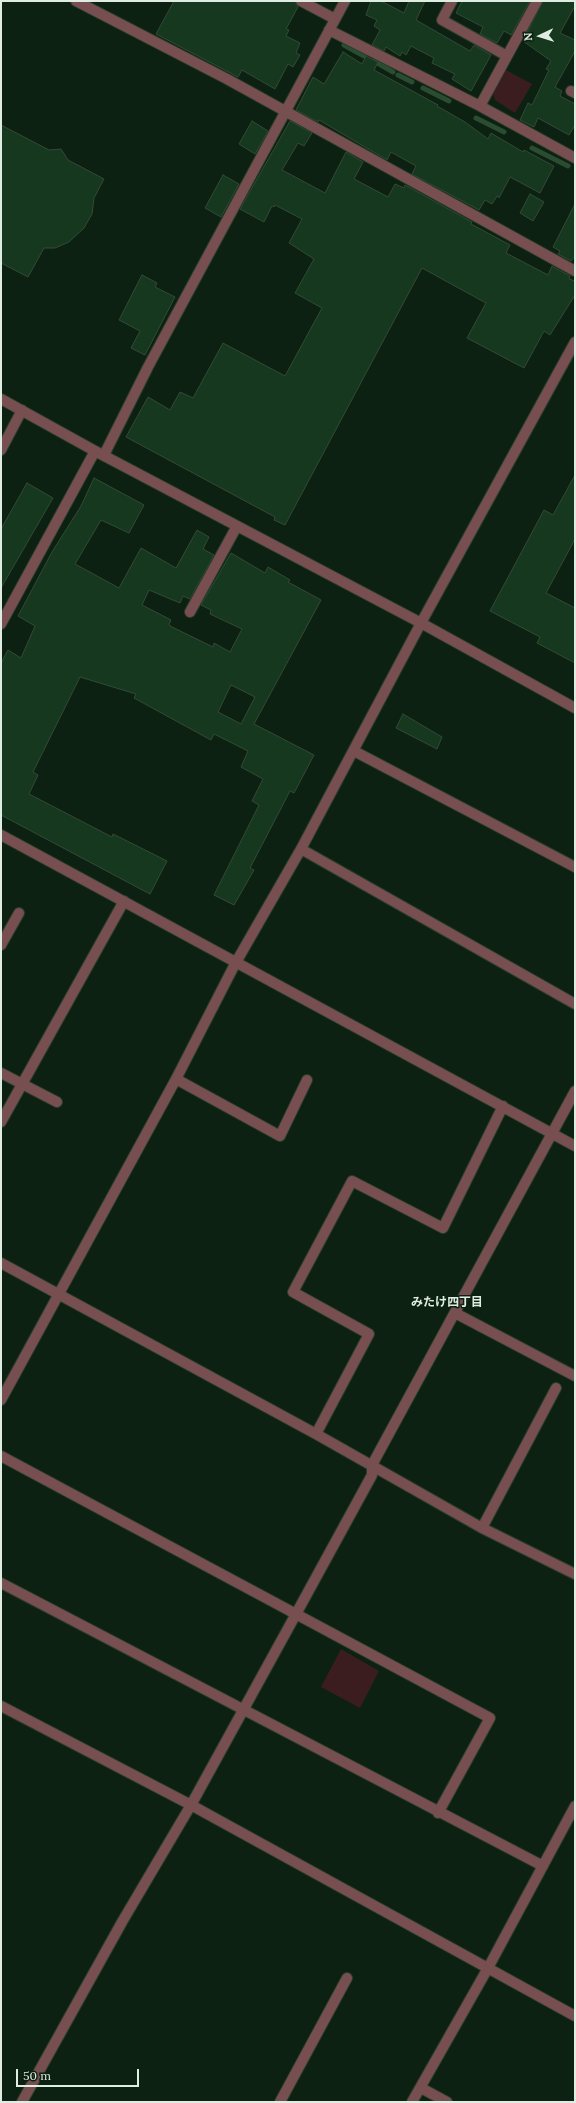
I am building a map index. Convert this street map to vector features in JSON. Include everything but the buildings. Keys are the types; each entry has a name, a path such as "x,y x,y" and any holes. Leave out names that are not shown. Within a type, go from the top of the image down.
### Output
{"street":[{"path":"76,1 286,111 575,270"},
{"path":"301,1 335,19"},
{"path":"1,624 148,368 345,1"},
{"path":"452,1 442,20 507,56"},
{"path":"480,106 537,1"},
{"path":"329,30 480,106 575,158"},
{"path":"1,1400 176,1079 236,964 354,751 421,623 575,342"},
{"path":"1,399 99,453 421,623 575,708"},
{"path":"1,450 22,410"},
{"path":"190,612 237,526"},
{"path":"354,751 575,867"},
{"path":"1,835 224,954 236,964 575,1146"},
{"path":"301,849 575,1004"},
{"path":"1,1122 124,901"},
{"path":"1,945 19,913"},
{"path":"1,1073 57,1102"},
{"path":"176,1079 280,1136 307,1080"},
{"path":"22,2102 122,1922 191,1805 296,1614 372,1475 372,1465 575,1091"},
{"path":"316,1434 369,1334 293,1292 352,1181 443,1228 503,1106"},
{"path":"1,1264 316,1434 482,1528 575,1574"},
{"path":"454,1313 575,1376"},
{"path":"482,1528 556,1388"},
{"path":"1,1456 490,1718 438,1813"},
{"path":"1,1583 438,1813 543,1866"},
{"path":"1,1706 191,1805 575,2016"},
{"path":"412,2102 488,1968 574,1810"},
{"path":"280,2102 347,1978"},
{"path":"421,2088 447,2102"}],"shaded area":[{"path":"506,70 532,84 515,113 495,100 493,94"},
{"path":"341,1649 379,1671 360,1708 321,1687"}],"waterway":[{"path":"344,45 364,56"},
{"path":"374,61 393,72"},
{"path":"398,75 412,82"},
{"path":"423,88 449,101"},
{"path":"476,118 504,132"},
{"path":"532,148 568,166"}],"district":[{"name":"みたけ四丁目","path":"447,1303"}]}
